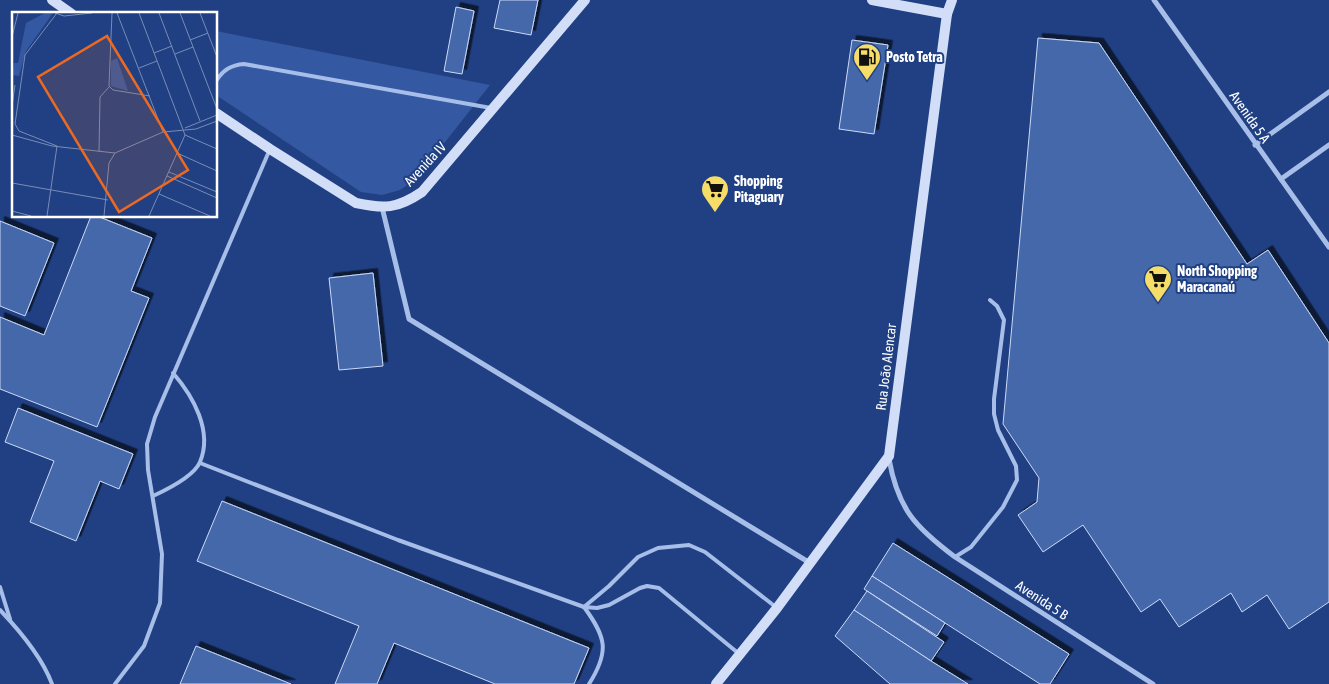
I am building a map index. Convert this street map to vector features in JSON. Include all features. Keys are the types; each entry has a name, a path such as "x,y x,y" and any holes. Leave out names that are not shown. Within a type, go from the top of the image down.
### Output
{"street":[{"path":"52,0 69,12"},
{"name":"Avenida IV","path":"218,114 356,203 382,206 406,203 422,192 584,0"},
{"path":"872,0 946,14"},
{"name":"Rua João Alencar","path":"716,684 777,608 888,456 946,14 952,0"},
{"path":"1156,2 1163,0"},
{"name":"Avenida 5 A","path":"1156,2 1329,247"},
{"path":"1255,144 1329,92"},
{"path":"1281,179 1329,145"},
{"path":"382,206 408,319 810,562"},
{"name":"Avenida 5 B","path":"888,456 899,497 908,514 922,530 955,558 1153,684"}],"lane":[{"path":"218,79 234,65 244,64 493,108"},
{"path":"115,684 144,646 160,603 162,554 148,470 148,444 155,417 270,149"},
{"path":"955,558 971,547 982,534 1003,507 1017,480 1016,466 998,430 994,414 994,399 1004,320 997,306 990,300"},
{"path":"153,496 178,484 200,463 204,443 195,403 173,373"},
{"path":"200,463 398,540 584,607 597,608 609,605 647,586 659,588 740,655"},
{"path":"584,607 609,586 638,557 658,548 689,545 705,552 777,608"},
{"path":"0,587 10,621"},
{"path":"584,607 598,626 604,646 599,669 590,684"},
{"path":"0,610 46,670 52,684"}],"shaded area":[{"path":"218,31 490,85 416,179 400,190 382,195 361,192 218,96"}],"building":[{"path":"500,0 538,0 531,35 494,28"},
{"path":"456,7 474,11 462,74 444,71"},
{"name":"North Shopping Maracanaú","path":"1038,38 1099,43 1247,264 1268,250 1329,343 1329,602 1289,629 1267,595 1242,612 1231,593 1179,627 1160,599 1141,612 1083,525 1043,552 1018,515 1037,502 1039,478 1003,424"},
{"path":"852,40 888,45 874,134 839,129"},
{"path":"90,218 102,218 152,238 131,291 149,298 97,427 0,389 0,317 44,335"},
{"path":"0,221 54,243 25,316 0,306"},
{"path":"373,273 383,366 339,370 329,278"},
{"path":"18,408 133,454 119,489 100,481 76,541 30,522 54,461 5,442"},
{"path":"222,501 589,648 574,684 495,684 394,643 377,684 335,684 359,626 197,561"},
{"path":"893,543 1069,654 1050,684 1040,684 872,576"},
{"path":"872,576 945,623 937,636 864,589"},
{"path":"867,591 944,642 931,661 854,610"},
{"path":"854,610 968,684 890,684 835,636"},
{"path":"196,646 291,684 180,684"}],"place":[{"name":"Posto Tetra","path":"867,81"},
{"name":"Shopping Pitaguary","path":"715,213"},
{"name":"North Shopping Maracanaú","path":"1158,303"}]}
